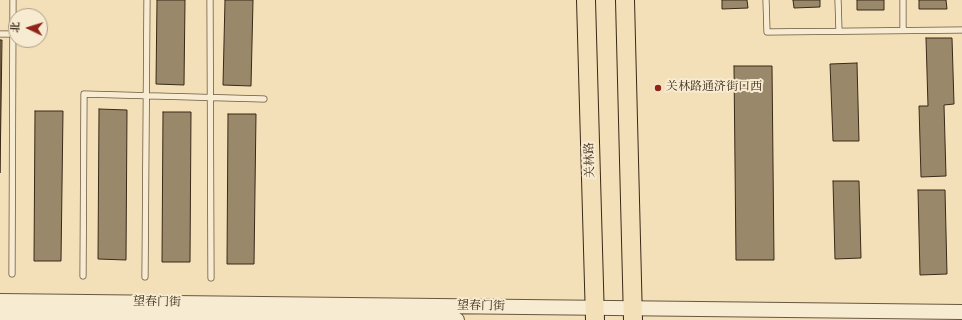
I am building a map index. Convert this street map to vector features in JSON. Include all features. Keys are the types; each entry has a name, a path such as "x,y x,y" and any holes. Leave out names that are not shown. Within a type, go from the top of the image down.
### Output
{"main road":[{"name":"关林路","path":"586,0 595,314"},
{"path":"625,0 633,314"}],"street":[{"name":"望春门街","path":"0,301 595,314 962,312"},
{"name":"望春门街","path":"0,315 457,320"}],"lane":[{"path":"145,277 147,0"},
{"path":"210,0 211,278"},
{"path":"766,0 767,32 962,30"},
{"path":"838,0 839,31"},
{"path":"903,0 903,30"},
{"path":"12,274 13,48"},
{"path":"83,276 84,94 264,99"}],"building":[{"path":"157,0 185,0 184,85 156,84"},
{"path":"225,0 253,0 251,86 223,85"},
{"path":"722,0 747,0 748,8 722,9"},
{"path":"793,0 820,0 820,7 794,8"},
{"path":"857,0 884,0 884,10 857,10"},
{"path":"919,0 946,0 947,9 919,9"},
{"path":"926,38 952,38 954,104 944,105 946,176 921,177 919,106 928,106"},
{"path":"0,40 2,40 0,173"},
{"path":"857,63 859,141 833,141 830,64"},
{"path":"734,66 772,66 774,260 736,260"},
{"path":"99,109 127,110 126,260 98,259"},
{"path":"35,111 63,111 61,261 34,261"},
{"path":"163,112 191,112 190,262 162,262"},
{"path":"228,114 256,114 254,264 227,264"},
{"path":"833,181 859,181 861,258 835,259"},
{"path":"918,190 945,190 947,274 920,275"}],"place":[{"name":"关林路通济街口西","path":"658,88"}]}
